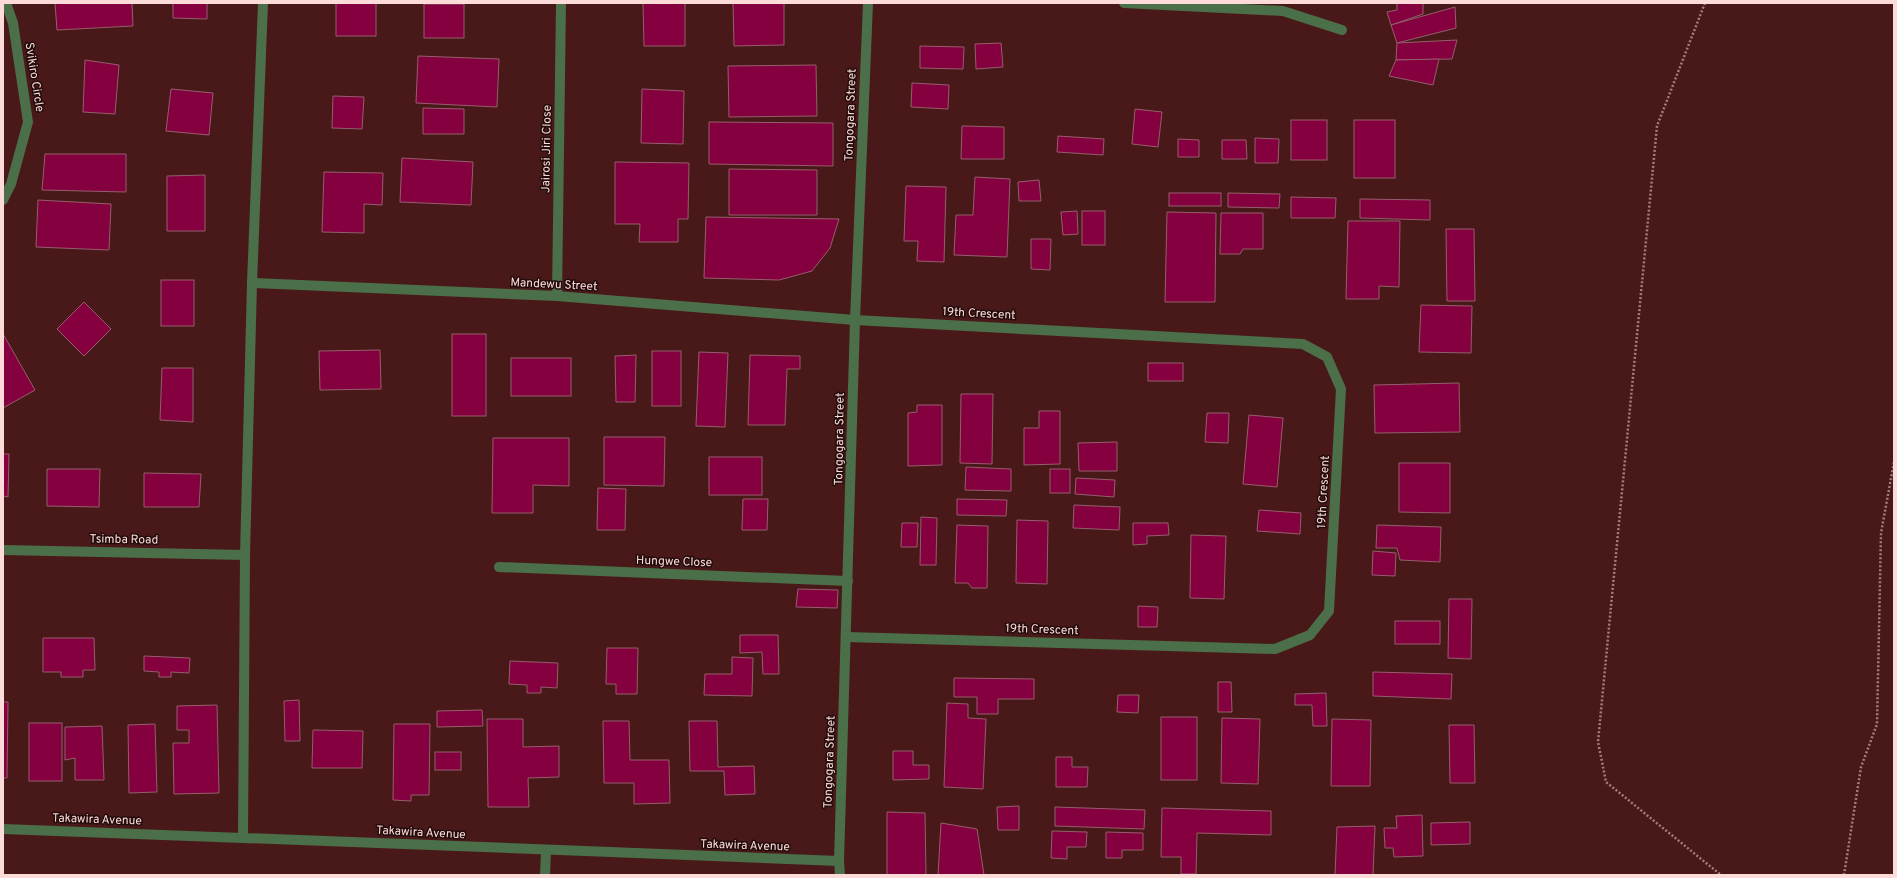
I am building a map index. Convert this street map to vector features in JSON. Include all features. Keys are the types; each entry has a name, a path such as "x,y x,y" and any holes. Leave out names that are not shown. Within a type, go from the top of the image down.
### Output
{"street":[{"name":"Svikiro Circle","path":"3,200 11,184 28,122 13,23 6,3"},
{"path":"243,836 245,555 252,283 263,3"},
{"name":"Jairosi Jiri Close","path":"557,296 560,3"},
{"name":"Tongogara Street","path":"840,875 839,861 855,320 868,3"},
{"path":"1124,3 1283,11 1342,30"},
{"name":"Mandewu Street","path":"252,283 557,296 855,320"},
{"name":"19th Crescent","path":"846,637 1275,649 1310,635 1329,611 1341,389 1327,356 1303,344 855,320"},
{"name":"Tsimba Road","path":"3,550 245,555"},
{"name":"Hungwe Close","path":"499,567 848,581"},
{"name":"Takawira Avenue","path":"3,829 243,836 546,851 839,861"},
{"path":"545,875 546,851"}],"path":[{"path":"1705,3 1657,126 1598,742 1606,782 1721,875"},
{"path":"1844,875 1861,767 1877,724 1881,533 1894,462"}],"building":[{"path":"55,3 132,3 133,26 57,30"},
{"path":"173,3 207,3 207,19 173,18"},
{"path":"336,3 376,3 376,36 336,36"},
{"path":"643,3 685,3 685,46 644,46"},
{"path":"733,3 784,3 784,45 734,46"},
{"path":"1397,3 1423,3 1423,14 1391,25 1387,12 1397,10"},
{"path":"424,4 464,4 464,38 424,38"},
{"path":"1455,7 1456,28 1397,43 1391,25"},
{"path":"1457,40 1452,59 1396,60 1397,43"},
{"path":"1001,43 1003,67 976,69 975,44"},
{"path":"920,46 964,47 963,69 920,68"},
{"path":"418,56 499,59 497,107 416,103"},
{"path":"1439,59 1433,85 1389,76 1396,60"},
{"path":"85,60 119,65 115,114 83,112"},
{"path":"816,65 817,116 729,117 728,66"},
{"path":"912,83 949,85 948,109 911,107"},
{"path":"171,89 213,93 209,135 166,131"},
{"path":"642,89 684,91 683,144 641,143"},
{"path":"333,96 364,97 362,129 332,128"},
{"path":"423,108 464,109 464,134 423,134"},
{"path":"1135,109 1162,112 1158,147 1132,144"},
{"path":"1291,120 1327,120 1327,160 1291,160"},
{"path":"1354,120 1395,120 1395,178 1354,178"},
{"path":"709,122 833,123 833,166 709,164"},
{"path":"962,126 1004,127 1004,159 961,159"},
{"path":"1058,136 1104,139 1103,155 1057,152"},
{"path":"1255,138 1279,139 1278,163 1255,163"},
{"path":"1178,139 1199,140 1199,157 1178,157"},
{"path":"1222,140 1246,140 1247,159 1222,159"},
{"path":"45,154 126,154 126,192 42,190"},
{"path":"402,158 473,162 471,205 400,202"},
{"path":"615,162 689,163 688,219 678,219 678,242 639,242 640,224 615,224"},
{"path":"729,169 817,170 817,215 729,215"},
{"path":"324,172 383,173 382,205 364,204 364,233 322,232"},
{"path":"205,175 205,231 167,231 167,176"},
{"path":"975,177 1010,179 1007,257 954,255 956,215 973,215"},
{"path":"1039,180 1041,201 1019,201 1018,182"},
{"path":"906,186 946,187 944,262 917,261 918,241 904,241"},
{"path":"1169,193 1221,193 1221,206 1169,206"},
{"path":"1228,193 1280,194 1279,208 1228,207"},
{"path":"1291,197 1336,198 1335,218 1291,218"},
{"path":"1360,199 1430,200 1430,220 1360,218"},
{"path":"38,200 111,204 109,250 36,247"},
{"path":"1077,211 1078,234 1063,235 1061,212"},
{"path":"1082,211 1105,211 1105,245 1082,245"},
{"path":"1167,212 1216,213 1215,302 1165,302"},
{"path":"1221,213 1263,213 1263,249 1243,249 1240,254 1220,254"},
{"path":"706,217 839,219 830,248 812,271 779,280 704,278"},
{"path":"1348,221 1400,221 1399,287 1379,286 1379,299 1346,299"},
{"path":"1446,229 1474,229 1475,301 1447,301"},
{"path":"1031,239 1051,239 1050,270 1031,269"},
{"path":"161,280 194,280 194,326 161,326"},
{"path":"84,302 111,329 84,356 57,329"},
{"path":"1421,305 1472,306 1471,353 1419,352"},
{"path":"3,334 35,390 3,408"},
{"path":"452,334 486,334 486,416 452,416"},
{"path":"380,350 381,389 320,390 319,351"},
{"path":"652,351 681,351 681,406 652,406"},
{"path":"699,352 728,353 725,427 696,426"},
{"path":"636,355 635,402 616,402 615,356"},
{"path":"750,355 800,356 800,369 787,369 785,425 748,425"},
{"path":"511,358 571,358 571,396 511,396"},
{"path":"1148,363 1183,363 1183,381 1148,381"},
{"path":"162,368 193,368 193,422 160,420"},
{"path":"1459,383 1460,432 1375,433 1374,385"},
{"path":"961,394 993,394 992,464 960,463"},
{"path":"917,405 942,405 942,465 908,466 908,413 917,412"},
{"path":"1039,411 1060,411 1060,464 1024,465 1024,428 1039,428"},
{"path":"1207,413 1229,413 1228,443 1205,442"},
{"path":"1249,415 1283,418 1277,487 1243,484"},
{"path":"604,437 665,437 664,486 604,485"},
{"path":"493,438 569,438 569,486 533,485 533,513 492,513"},
{"path":"1117,442 1117,471 1079,471 1078,443"},
{"path":"3,454 9,454 8,497 3,496"},
{"path":"709,457 762,457 762,495 709,495"},
{"path":"1399,463 1450,463 1450,513 1399,512"},
{"path":"966,467 1011,469 1011,491 965,490"},
{"path":"47,469 100,469 99,507 47,506"},
{"path":"1050,469 1070,469 1070,493 1050,493"},
{"path":"144,473 201,474 199,507 144,507"},
{"path":"1076,478 1115,480 1114,497 1075,494"},
{"path":"598,488 626,489 625,530 597,530"},
{"path":"743,499 768,499 767,530 742,530"},
{"path":"957,499 1007,500 1006,516 957,515"},
{"path":"1074,505 1120,507 1119,530 1073,528"},
{"path":"1259,510 1301,513 1300,534 1257,531"},
{"path":"921,517 937,518 936,565 920,565"},
{"path":"1017,520 1048,521 1047,584 1016,583"},
{"path":"902,523 918,523 917,547 901,547"},
{"path":"1133,523 1168,523 1169,535 1147,536 1147,544 1133,545"},
{"path":"957,525 988,526 987,588 972,588 968,583 955,583"},
{"path":"1377,525 1441,527 1440,562 1400,560 1397,548 1376,548"},
{"path":"1191,535 1226,536 1224,599 1190,598"},
{"path":"1373,551 1396,553 1395,576 1372,575"},
{"path":"798,589 838,590 837,608 796,607"},
{"path":"1449,599 1472,599 1471,659 1448,658"},
{"path":"1138,606 1158,607 1157,627 1138,627"},
{"path":"1395,621 1440,621 1440,644 1395,644"},
{"path":"740,635 778,635 779,674 763,674 762,652 740,653"},
{"path":"43,638 94,638 95,670 83,670 83,677 61,677 61,672 43,672"},
{"path":"607,648 638,648 637,694 616,694 616,684 606,684"},
{"path":"144,656 190,658 189,673 171,672 171,677 159,677 159,672 144,671"},
{"path":"732,657 753,658 752,696 704,695 705,674 732,674"},
{"path":"510,661 558,663 557,688 541,687 541,693 527,693 527,685 509,684"},
{"path":"1373,672 1452,674 1451,699 1373,696"},
{"path":"954,678 1034,679 1034,699 998,699 998,714 977,714 977,697 954,697"},
{"path":"1218,682 1231,682 1232,712 1218,712"},
{"path":"1326,693 1327,726 1313,726 1312,705 1295,705 1295,694"},
{"path":"1118,695 1139,695 1138,713 1117,712"},
{"path":"299,700 300,741 285,741 284,701"},
{"path":"3,702 8,702 7,778 3,778"},
{"path":"947,703 968,704 968,718 986,719 983,789 944,787"},
{"path":"217,705 219,793 174,794 173,743 189,743 189,730 177,730 177,706"},
{"path":"482,710 483,726 437,727 437,711"},
{"path":"1161,717 1197,717 1197,780 1161,780"},
{"path":"1222,718 1260,719 1258,784 1221,783"},
{"path":"487,719 523,719 523,747 559,746 559,777 528,778 529,807 488,807"},
{"path":"1332,719 1371,720 1370,786 1331,786"},
{"path":"603,721 629,721 630,760 669,760 670,803 634,804 634,783 604,783"},
{"path":"689,721 717,721 718,767 754,766 755,794 725,795 724,771 690,771"},
{"path":"29,723 62,723 62,781 29,781"},
{"path":"155,724 157,792 129,793 128,725"},
{"path":"394,724 430,724 429,795 411,795 411,801 393,800"},
{"path":"1449,725 1474,725 1475,783 1450,783"},
{"path":"102,726 104,780 75,780 75,758 65,760 65,727"},
{"path":"313,730 363,731 362,768 312,768"},
{"path":"893,751 913,751 913,765 929,765 929,779 893,780"},
{"path":"435,752 461,752 461,770 435,770"},
{"path":"1056,757 1072,757 1072,767 1088,767 1087,787 1056,787"},
{"path":"1019,806 1019,830 998,830 997,807"},
{"path":"1055,807 1145,810 1144,829 1055,826"},
{"path":"1162,808 1271,811 1271,835 1197,833 1196,874 1181,874 1181,857 1161,857"},
{"path":"887,812 925,813 926,875 887,875"},
{"path":"1422,815 1423,856 1394,857 1393,848 1385,848 1384,828 1397,828 1396,816"},
{"path":"1470,822 1470,844 1431,845 1431,823"},
{"path":"941,823 977,829 984,875 938,875"},
{"path":"1375,826 1373,875 1335,875 1337,827"},
{"path":"1052,831 1087,832 1086,847 1067,847 1067,859 1051,858"},
{"path":"1106,832 1143,833 1143,850 1122,850 1122,858 1106,858"}]}
